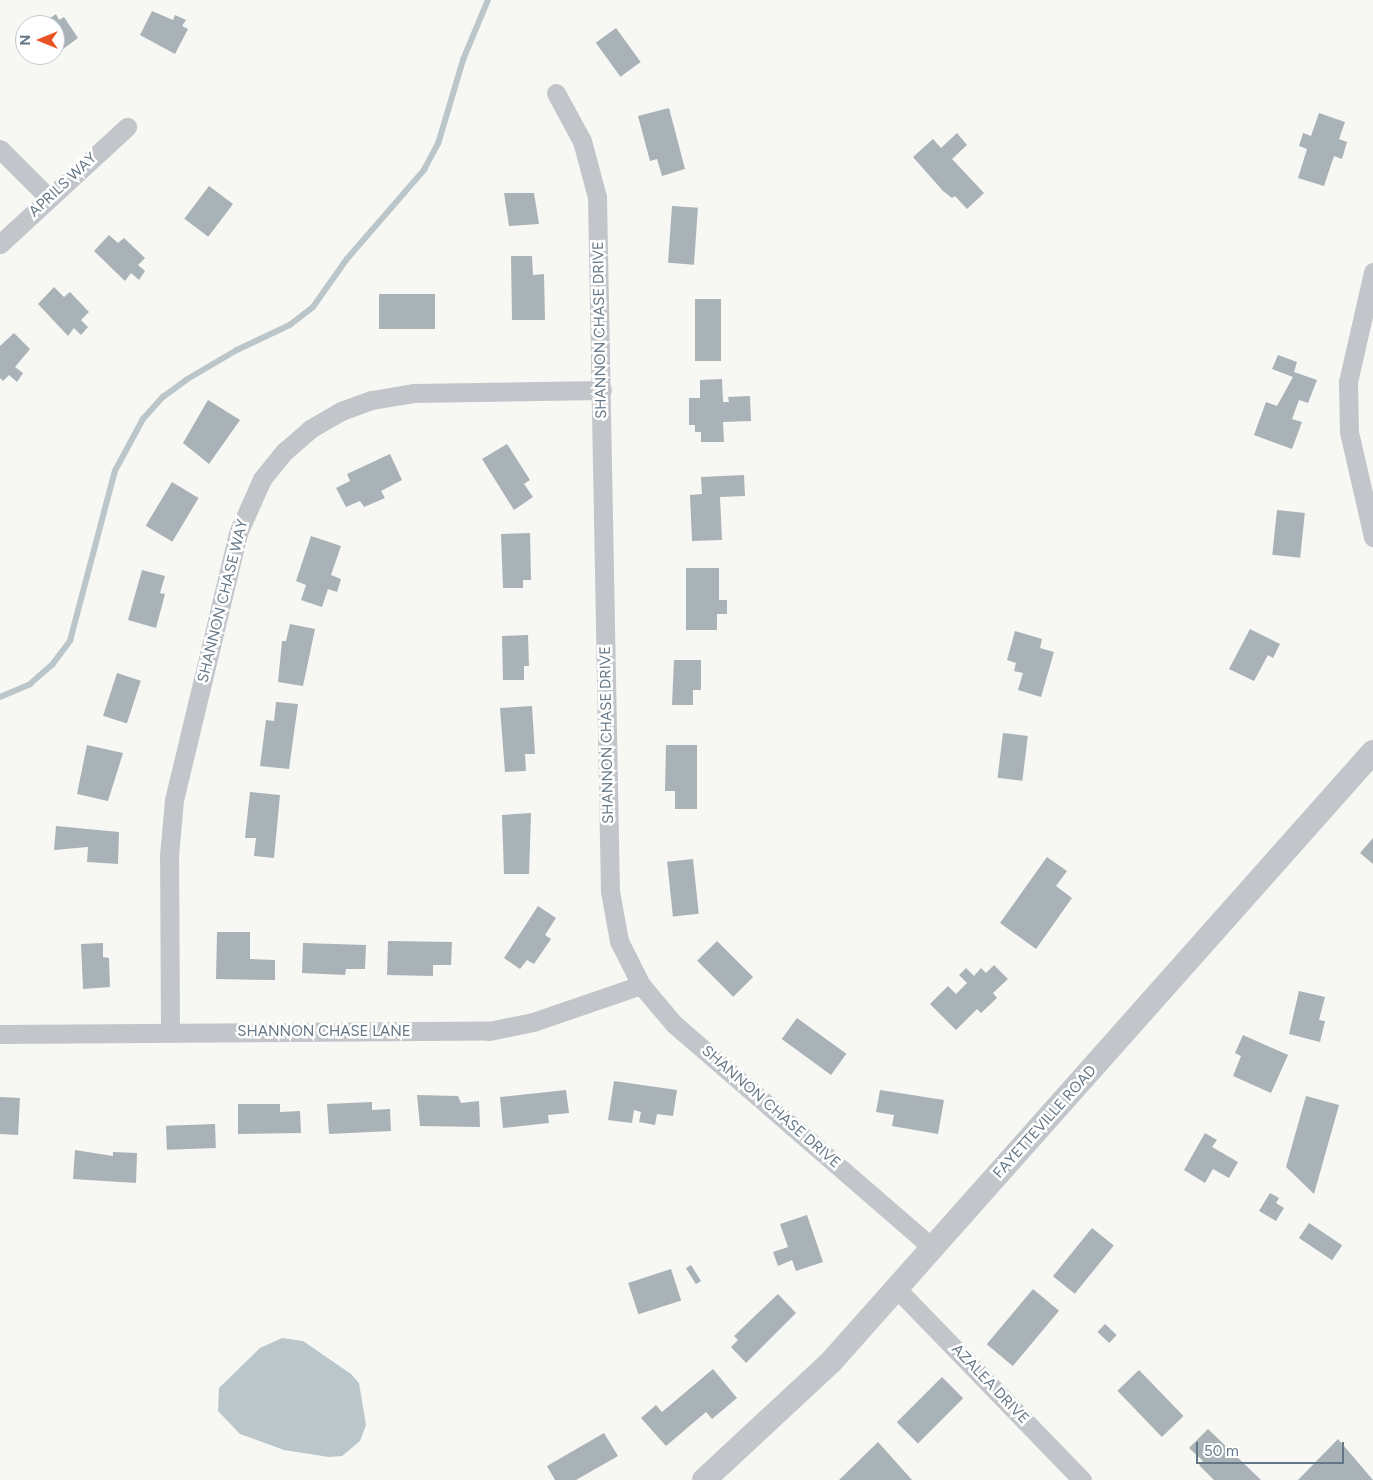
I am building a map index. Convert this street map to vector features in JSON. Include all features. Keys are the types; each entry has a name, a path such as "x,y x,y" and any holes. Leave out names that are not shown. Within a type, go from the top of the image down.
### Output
{"street":[{"name":"SHANNON CHASE DRIVE","path":"556,94 582,141 597,197 610,891 620,941 641,986 674,1024 933,1248"},
{"name":"APRILS WAY","path":"0,244 127,127"},
{"path":"0,149 48,198"},
{"path":"1373,272 1348,382 1349,432 1373,537"},
{"name":"SHANNON CHASE WAY","path":"170,1033 169,856 174,800 238,533 262,479 285,451 310,429 341,411 372,400 414,394 602,390"},
{"name":"FAYETTEVILLE ROAD","path":"704,1480 824,1369 898,1289 1373,752"},
{"name":"SHANNON CHASE LANE","path":"0,1034 489,1031 533,1022 641,986"},
{"name":"AZALEA DRIVE","path":"898,1289 1082,1480"}],"shaded area":[{"path":"282,1338 303,1341 351,1374 359,1383 366,1425 360,1441 342,1456 329,1457 284,1450 240,1434 218,1411 219,1388 260,1348"}],"building":[{"path":"152,11 173,20 175,15 186,20 182,26 188,29 175,54 140,35"},
{"path":"65,18 78,38 65,48"},
{"path":"616,28 641,62 620,77 596,43"},
{"path":"669,108 685,169 662,176 657,159 650,161 638,116"},
{"path":"1319,113 1345,122 1339,139 1347,142 1342,159 1334,156 1324,186 1298,178 1307,149 1299,146 1303,133 1311,136"},
{"path":"957,133 967,145 952,159 984,193 967,209 955,196 952,198 943,191 913,157 933,139 941,148"},
{"path":"209,186 233,204 208,237 184,219"},
{"path":"504,193 534,193 539,224 509,226"},
{"path":"672,206 698,208 694,265 668,263"},
{"path":"109,235 118,243 124,238 145,258 138,265 145,271 139,280 131,273 125,281 94,251"},
{"path":"511,256 532,256 533,275 544,274 545,320 512,320"},
{"path":"54,287 64,297 70,292 89,312 81,320 88,327 81,335 74,328 68,336 38,304"},
{"path":"379,294 435,294 435,329 379,329"},
{"path":"695,299 721,299 721,361 695,361"},
{"path":"14,333 30,349 15,367 23,373 17,382 9,375 3,381 0,378 0,346"},
{"path":"1278,355 1297,362 1294,372 1317,380 1308,403 1299,400 1292,419 1302,422 1292,449 1254,435 1266,402 1277,406 1293,377 1272,369"},
{"path":"722,379 723,402 729,402 728,397 750,396 751,421 723,422 724,442 701,442 701,432 695,432 695,425 689,425 689,398 700,398 700,380"},
{"path":"208,400 240,420 209,464 183,443"},
{"path":"507,444 530,480 524,484 533,497 514,510 482,459"},
{"path":"390,454 402,480 381,491 385,498 364,507 360,501 346,507 336,488 350,481 347,474"},
{"path":"744,475 745,496 720,497 722,540 692,541 690,495 702,494 701,477"},
{"path":"172,482 199,498 172,542 146,526"},
{"path":"1277,510 1305,513 1300,558 1272,555"},
{"path":"530,533 531,580 523,580 523,588 503,588 501,534"},
{"path":"311,536 341,546 331,575 341,579 337,592 328,589 322,607 301,600 306,585 296,581"},
{"path":"686,568 719,568 719,600 727,600 727,614 717,614 717,630 686,630"},
{"path":"142,570 165,576 160,593 165,594 156,628 128,620"},
{"path":"290,624 315,629 303,686 278,682 282,641 286,641"},
{"path":"1250,629 1280,644 1273,658 1268,655 1254,681 1229,669"},
{"path":"1015,631 1042,639 1040,648 1054,652 1041,697 1018,690 1023,673 1014,671 1016,663 1007,660"},
{"path":"528,635 529,666 524,666 524,680 503,680 502,636"},
{"path":"674,660 701,660 701,690 693,690 693,705 672,705"},
{"path":"117,673 141,681 127,724 103,716"},
{"path":"276,702 298,704 289,769 260,766 266,720 274,721"},
{"path":"532,706 535,754 525,754 526,771 505,772 500,708"},
{"path":"1003,733 1028,736 1022,781 998,778"},
{"path":"87,745 123,753 108,801 77,794"},
{"path":"666,745 697,745 697,809 675,809 675,791 665,791"},
{"path":"250,792 280,795 274,858 254,856 256,838 245,838"},
{"path":"531,813 529,874 504,874 502,815"},
{"path":"56,826 119,832 118,864 87,862 88,847 54,850"},
{"path":"1373,838 1373,864 1360,853"},
{"path":"1047,857 1067,871 1056,886 1072,898 1036,949 1000,923"},
{"path":"693,859 699,914 673,916 667,862"},
{"path":"538,906 556,918 545,935 551,939 534,964 527,960 520,969 504,958"},
{"path":"217,932 250,932 250,959 275,960 275,980 216,979"},
{"path":"388,941 452,942 451,965 433,965 433,976 387,975"},
{"path":"717,941 753,977 733,997 697,961"},
{"path":"103,943 103,957 109,958 110,987 83,989 81,944"},
{"path":"303,943 366,945 365,969 346,969 345,975 302,973"},
{"path":"994,965 1008,979 993,993 997,998 981,1013 977,1009 956,1030 930,1004 948,986 956,994 967,983 959,975 966,968 974,976 981,968 986,973"},
{"path":"1299,991 1325,997 1319,1020 1325,1021 1320,1042 1289,1034"},
{"path":"797,1018 846,1054 831,1075 782,1039"},
{"path":"1243,1035 1288,1055 1271,1093 1233,1076 1241,1056 1235,1053"},
{"path":"614,1081 677,1090 673,1116 657,1114 655,1125 639,1122 641,1112 634,1110 632,1123 608,1120"},
{"path":"566,1090 569,1113 548,1115 549,1123 503,1128 500,1097"},
{"path":"880,1090 944,1100 938,1134 892,1126 894,1115 876,1112"},
{"path":"417,1095 458,1096 461,1103 479,1101 480,1127 420,1126"},
{"path":"1306,1096 1339,1105 1314,1194 1286,1167"},
{"path":"0,1097 20,1098 18,1135 0,1134"},
{"path":"372,1102 372,1110 390,1109 391,1131 329,1134 327,1104"},
{"path":"238,1104 280,1104 280,1112 300,1111 301,1133 238,1134"},
{"path":"215,1124 216,1148 167,1150 166,1126"},
{"path":"1205,1133 1217,1140 1212,1147 1238,1162 1229,1178 1213,1169 1205,1183 1184,1170"},
{"path":"75,1150 113,1156 113,1152 137,1153 136,1183 73,1179"},
{"path":"1270,1193 1279,1198 1276,1203 1284,1208 1276,1221 1259,1211"},
{"path":"807,1215 823,1262 796,1271 792,1260 778,1266 773,1252 788,1247 780,1224"},
{"path":"1309,1223 1342,1245 1332,1260 1299,1238"},
{"path":"1092,1228 1114,1246 1075,1294 1053,1276"},
{"path":"691,1265 701,1281 696,1284 686,1268"},
{"path":"671,1269 681,1300 638,1314 628,1283"},
{"path":"1033,1289 1059,1311 1013,1366 987,1344"},
{"path":"778,1294 796,1313 746,1363 731,1347 738,1340 734,1336"},
{"path":"1105,1324 1117,1335 1109,1343 1097,1332"},
{"path":"713,1369 737,1398 712,1419 706,1412 666,1446 641,1418 656,1405 662,1412"},
{"path":"1139,1370 1183,1416 1162,1437 1117,1391"},
{"path":"942,1377 963,1398 918,1443 897,1422"},
{"path":"1208,1429 1261,1480 1214,1480 1199,1465 1203,1461 1189,1448"},
{"path":"604,1433 618,1456 576,1480 555,1480 547,1466"},
{"path":"1338,1439 1373,1480 1298,1480"},
{"path":"878,1442 912,1480 839,1480"}],"waterway":[{"path":"0,697 30,684 52,665 70,641 115,471 143,419 163,397 186,380 237,350 290,325 313,307 347,259 424,170 438,144 463,60 488,0"}]}
